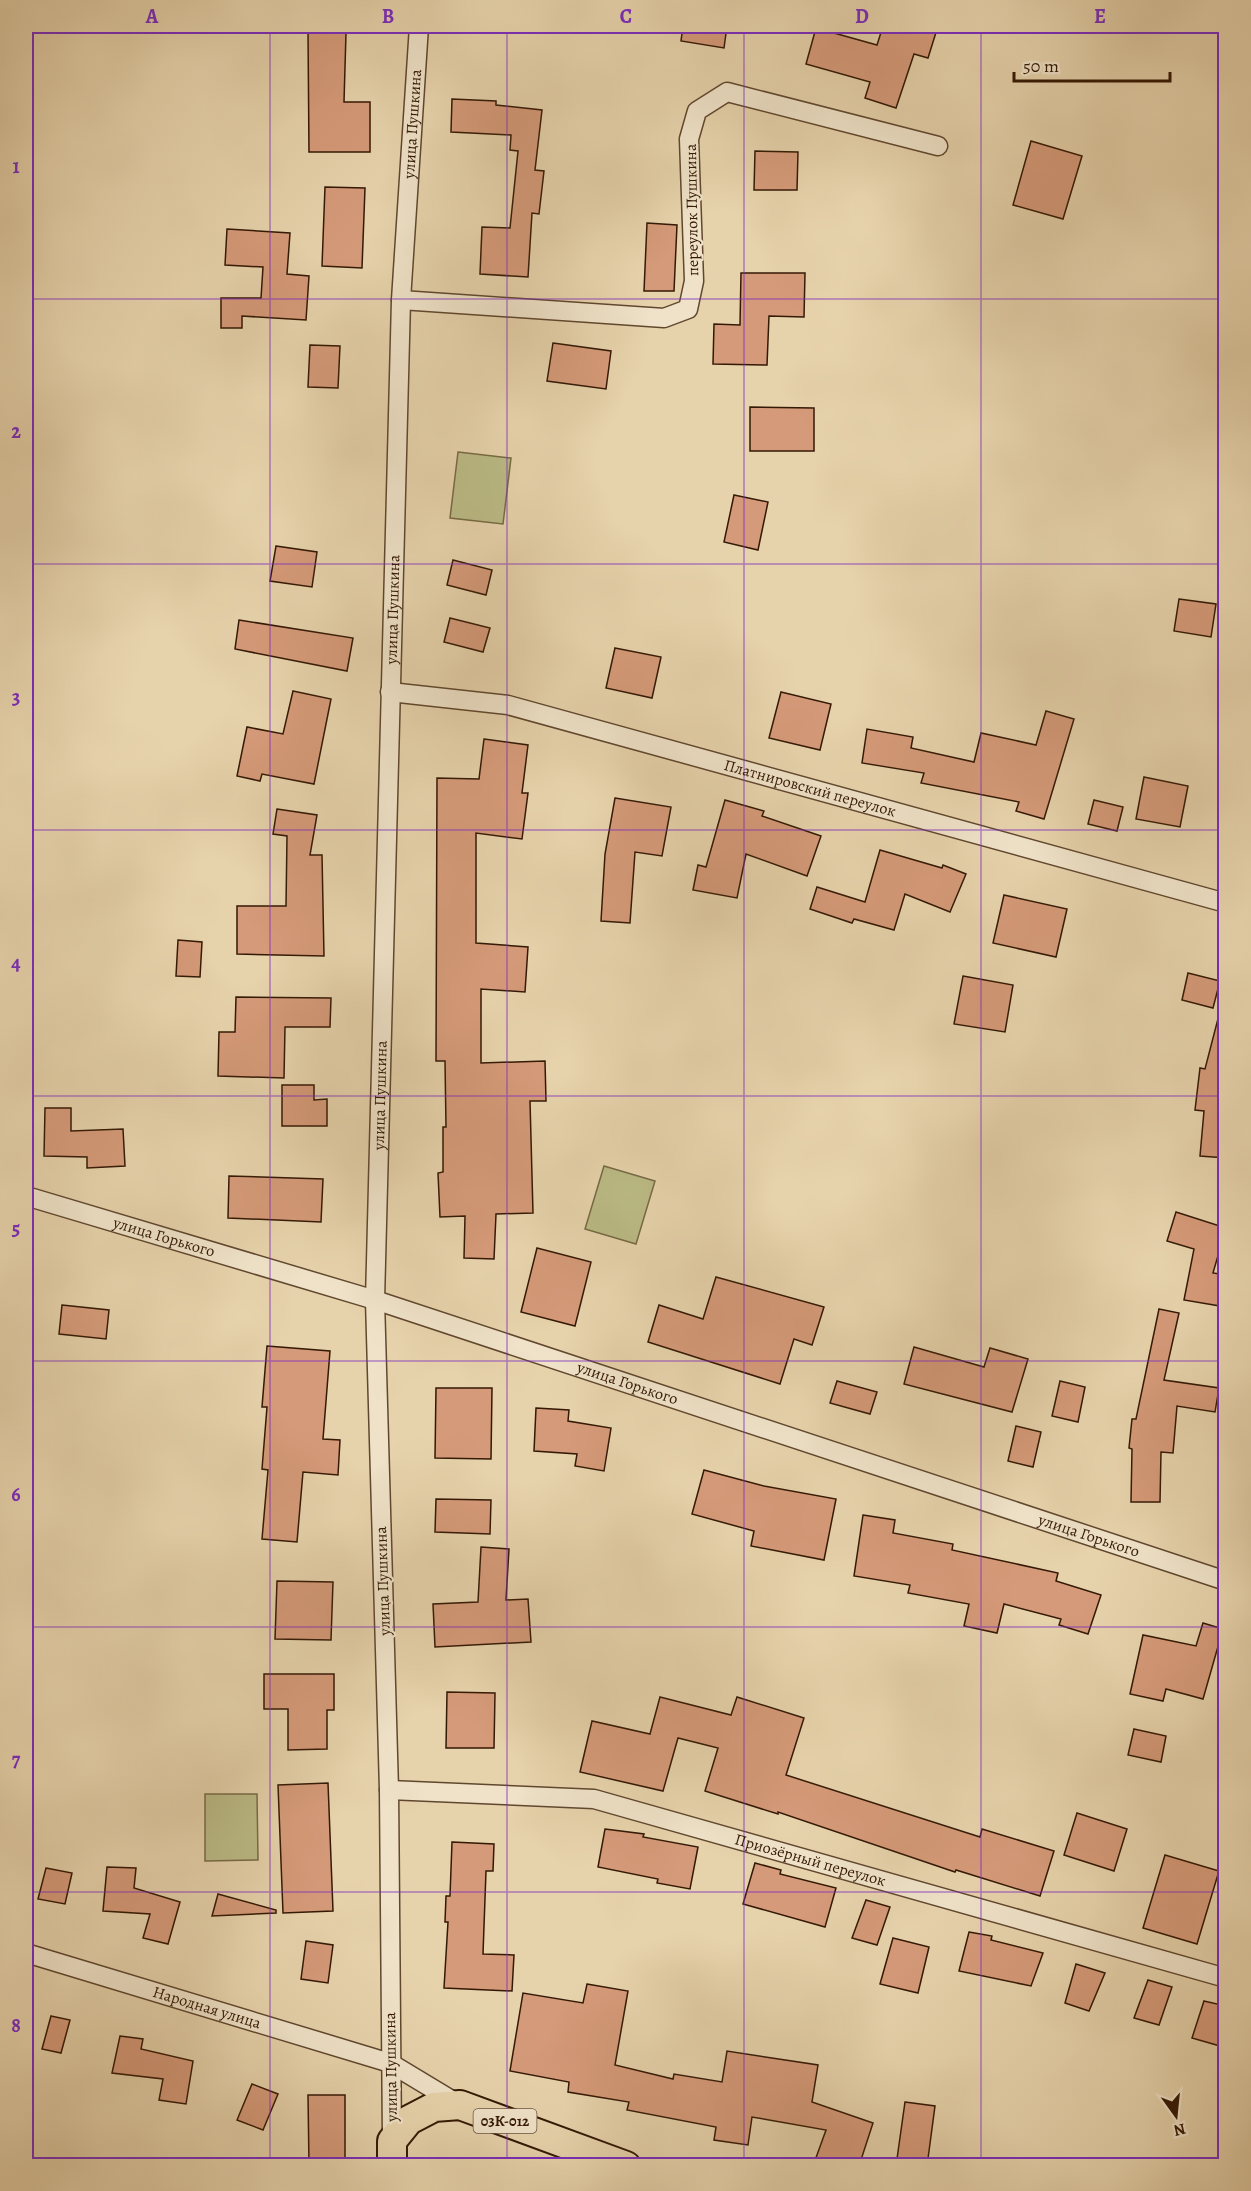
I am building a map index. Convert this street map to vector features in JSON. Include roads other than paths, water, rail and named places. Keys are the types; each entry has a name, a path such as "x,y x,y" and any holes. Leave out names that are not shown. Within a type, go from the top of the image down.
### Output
{"main road":[{"name":"03К-012","path":"392,2153 409,2120 434,2107 460,2105 626,2166"}],"street":[{"name":"улица Пушкина","path":"392,2153 389,1790 375,1300 401,300 419,26"},
{"name":"переулок Пушкина","path":"401,300 664,318 687,309 694,281 689,139 697,111 727,92 938,146"},
{"name":"Платнировский переулок","path":"390,692 508,705 1226,903"},
{"name":"улица Горького","path":"26,1196 375,1300 1226,1581"},
{"name":"Приозёрный переулок","path":"389,1790 594,1798 1226,1978"},
{"name":"Народная улица","path":"26,1953 390,2063 460,2105"}]}
